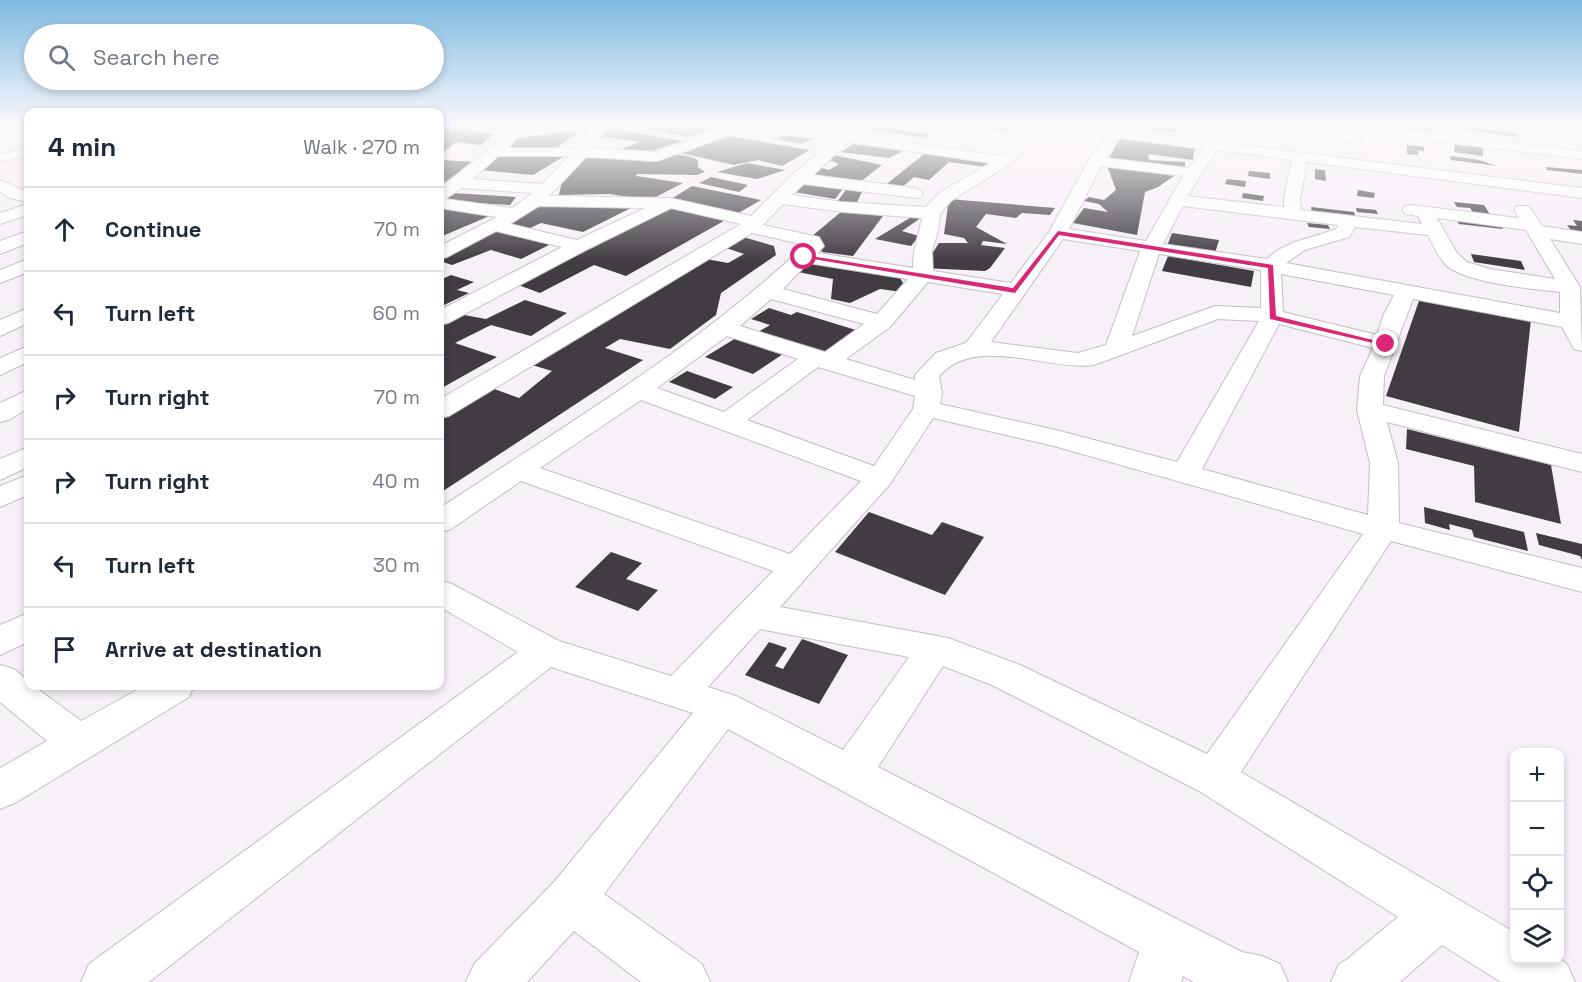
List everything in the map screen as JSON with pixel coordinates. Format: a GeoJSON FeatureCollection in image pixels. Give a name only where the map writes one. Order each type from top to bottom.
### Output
{"type":"FeatureCollection","features":[{"type":"Feature","properties":{"kind":"street"},"geometry":{"type":"LineString","coordinates":[[444,192],[473,171]]}},
{"type":"Feature","properties":{"kind":"street"},"geometry":{"type":"LineString","coordinates":[[444,251],[535,201],[565,171]]}},
{"type":"Feature","properties":{"kind":"street"},"geometry":{"type":"LineString","coordinates":[[444,408],[752,224],[806,171]]}},
{"type":"Feature","properties":{"kind":"street"},"geometry":{"type":"LineString","coordinates":[[726,423],[882,322],[923,275],[922,251],[929,231],[931,213],[945,197],[989,171]]}},
{"type":"Feature","properties":{"kind":"street"},"geometry":{"type":"LineString","coordinates":[[975,348],[1058,233],[1091,171]]}},
{"type":"Feature","properties":{"kind":"street"},"geometry":{"type":"LineString","coordinates":[[1116,350],[1151,248],[1193,173],[1175,171]]}},
{"type":"Feature","properties":{"kind":"street"},"geometry":{"type":"LineString","coordinates":[[1293,206],[1298,171]]}},
{"type":"Feature","properties":{"kind":"street"},"geometry":{"type":"LineString","coordinates":[[1402,171],[1453,261],[1461,266],[1509,278],[1570,287]]}},
{"type":"Feature","properties":{"kind":"street"},"geometry":{"type":"LineString","coordinates":[[1465,171],[1507,184],[1582,193]]}},
{"type":"Feature","properties":{"kind":"street"},"geometry":{"type":"LineString","coordinates":[[1539,173],[1551,191]]}},
{"type":"Feature","properties":{"kind":"street"},"geometry":{"type":"LineString","coordinates":[[7,190],[19,175]]}},
{"type":"Feature","properties":{"kind":"street"},"geometry":{"type":"LineString","coordinates":[[879,189],[894,177]]}},
{"type":"Feature","properties":{"kind":"street"},"geometry":{"type":"LineString","coordinates":[[798,178],[945,197]]}},
{"type":"Feature","properties":{"kind":"street"},"geometry":{"type":"LineString","coordinates":[[459,183],[548,189]]}},
{"type":"Feature","properties":{"kind":"street"},"geometry":{"type":"LineString","coordinates":[[1507,184],[1570,287],[1571,322],[1582,344]]}},
{"type":"Feature","properties":{"kind":"street"},"geometry":{"type":"LineString","coordinates":[[780,199],[842,207],[931,213]]}},
{"type":"Feature","properties":{"kind":"street"},"geometry":{"type":"LineString","coordinates":[[1178,200],[1254,209],[1293,206],[1385,208],[1535,228],[1582,238]]}},
{"type":"Feature","properties":{"kind":"street"},"geometry":{"type":"LineString","coordinates":[[535,201],[670,203],[752,224],[811,235],[923,275],[1015,291]]}},
{"type":"Feature","properties":{"kind":"street"},"geometry":{"type":"LineString","coordinates":[[444,316],[579,246],[670,203]]}},
{"type":"Feature","properties":{"kind":"street"},"geometry":{"type":"LineString","coordinates":[[444,205],[515,214]]}},
{"type":"Feature","properties":{"kind":"street"},"geometry":{"type":"LineString","coordinates":[[1293,206],[1349,221],[1437,231]]}},
{"type":"Feature","properties":{"kind":"street"},"geometry":{"type":"LineString","coordinates":[[444,519],[516,469],[638,390],[723,328],[767,291],[811,235],[842,207]]}},
{"type":"Feature","properties":{"kind":"street"},"geometry":{"type":"LineString","coordinates":[[1253,228],[1254,209]]}},
{"type":"Feature","properties":{"kind":"street"},"geometry":{"type":"LineString","coordinates":[[0,248],[24,214]]}},
{"type":"Feature","properties":{"kind":"street"},"geometry":{"type":"LineString","coordinates":[[1168,218],[1190,220]]}},
{"type":"Feature","properties":{"kind":"street"},"geometry":{"type":"LineString","coordinates":[[1185,474],[1272,317],[1271,266],[1285,251],[1295,246],[1332,238],[1343,233],[1349,221]]}},
{"type":"Feature","properties":{"kind":"street"},"geometry":{"type":"LineString","coordinates":[[494,225],[579,246]]}},
{"type":"Feature","properties":{"kind":"street"},"geometry":{"type":"LineString","coordinates":[[1287,232],[1332,238]]}},
{"type":"Feature","properties":{"kind":"street"},"geometry":{"type":"LineString","coordinates":[[1058,233],[1271,266],[1571,322]]}},
{"type":"Feature","properties":{"kind":"street"},"geometry":{"type":"LineString","coordinates":[[0,262],[24,252]]}},
{"type":"Feature","properties":{"kind":"street"},"geometry":{"type":"LineString","coordinates":[[0,277],[24,267]]}},
{"type":"Feature","properties":{"kind":"street"},"geometry":{"type":"LineString","coordinates":[[1214,778],[1383,529],[1384,464],[1370,410],[1372,376],[1386,344],[1394,316],[1407,290]]}},
{"type":"Feature","properties":{"kind":"street"},"geometry":{"type":"LineString","coordinates":[[767,291],[882,322]]}},
{"type":"Feature","properties":{"kind":"street"},"geometry":{"type":"LineString","coordinates":[[679,693],[880,478],[927,401],[927,375],[937,363],[953,354],[975,348],[1078,360],[1094,358],[1215,314],[1234,311],[1272,317],[1386,344]]}},
{"type":"Feature","properties":{"kind":"street"},"geometry":{"type":"LineString","coordinates":[[0,347],[17,324]]}},
{"type":"Feature","properties":{"kind":"street"},"geometry":{"type":"LineString","coordinates":[[723,328],[820,360],[927,401],[1383,529],[1582,580]]}},
{"type":"Feature","properties":{"kind":"street"},"geometry":{"type":"LineString","coordinates":[[0,368],[24,355]]}},
{"type":"Feature","properties":{"kind":"street"},"geometry":{"type":"LineString","coordinates":[[0,391],[24,378]]}},
{"type":"Feature","properties":{"kind":"street"},"geometry":{"type":"LineString","coordinates":[[638,390],[880,478]]}},
{"type":"Feature","properties":{"kind":"street"},"geometry":{"type":"LineString","coordinates":[[0,414],[24,400]]}},
{"type":"Feature","properties":{"kind":"street"},"geometry":{"type":"LineString","coordinates":[[1370,410],[1580,465]]}},
{"type":"Feature","properties":{"kind":"street"},"geometry":{"type":"LineString","coordinates":[[0,414],[24,418]]}},
{"type":"Feature","properties":{"kind":"street"},"geometry":{"type":"LineString","coordinates":[[0,471],[24,458]]}},
{"type":"Feature","properties":{"kind":"street"},"geometry":{"type":"LineString","coordinates":[[516,469],[797,568]]}},
{"type":"Feature","properties":{"kind":"street"},"geometry":{"type":"LineString","coordinates":[[0,498],[24,486]]}},
{"type":"Feature","properties":{"kind":"street"},"geometry":{"type":"LineString","coordinates":[[444,594],[546,651],[722,707],[850,774],[1161,961],[1262,982]]}},
{"type":"Feature","properties":{"kind":"street"},"geometry":{"type":"LineString","coordinates":[[752,615],[935,648],[1006,675],[1214,778],[1549,982]]}},
{"type":"Feature","properties":{"kind":"street"},"geometry":{"type":"LineString","coordinates":[[0,641],[24,628]]}},
{"type":"Feature","properties":{"kind":"street"},"geometry":{"type":"LineString","coordinates":[[850,774],[935,648]]}},
{"type":"Feature","properties":{"kind":"street"},"geometry":{"type":"LineString","coordinates":[[127,976],[546,651]]}},
{"type":"Feature","properties":{"kind":"street"},"geometry":{"type":"LineString","coordinates":[[0,680],[79,743]]}},
{"type":"Feature","properties":{"kind":"street"},"geometry":{"type":"LineString","coordinates":[[0,790],[168,690]]}},
{"type":"Feature","properties":{"kind":"street"},"geometry":{"type":"LineString","coordinates":[[492,982],[571,899],[722,707]]}},
{"type":"Feature","properties":{"kind":"street"},"geometry":{"type":"LineString","coordinates":[[571,899],[684,982]]}},
{"type":"Feature","properties":{"kind":"street"},"geometry":{"type":"LineString","coordinates":[[1357,982],[1362,981],[1439,915]]}},
{"type":"Feature","properties":{"kind":"building"},"geometry":{"type":"Polygon","coordinates":[[[444,171],[462,171],[444,182],[444,171]]]}},
{"type":"Feature","properties":{"kind":"building"},"geometry":{"type":"Polygon","coordinates":[[[489,171],[540,171],[533,175],[489,171]]]}},
{"type":"Feature","properties":{"kind":"building"},"geometry":{"type":"Polygon","coordinates":[[[572,171],[705,172],[697,175],[637,174],[636,176],[683,183],[650,200],[609,194],[559,195],[562,181],[572,171]]]}},
{"type":"Feature","properties":{"kind":"building"},"geometry":{"type":"Polygon","coordinates":[[[721,171],[782,171],[757,179],[717,172],[721,171]]]}},
{"type":"Feature","properties":{"kind":"building"},"geometry":{"type":"Polygon","coordinates":[[[818,171],[874,171],[860,182],[812,175],[818,171]]]}},
{"type":"Feature","properties":{"kind":"building"},"geometry":{"type":"Polygon","coordinates":[[[903,171],[939,171],[929,180],[914,177],[900,189],[884,186],[903,171]]]}},
{"type":"Feature","properties":{"kind":"building"},"geometry":{"type":"Polygon","coordinates":[[[1109,171],[1147,171],[1174,176],[1158,187],[1145,192],[1137,235],[1073,223],[1084,208],[1108,212],[1099,204],[1084,201],[1089,197],[1104,200],[1116,190],[1109,171]]]}},
{"type":"Feature","properties":{"kind":"building"},"geometry":{"type":"Polygon","coordinates":[[[1249,171],[1270,173],[1270,179],[1248,176],[1249,171]]]}},
{"type":"Feature","properties":{"kind":"building"},"geometry":{"type":"Polygon","coordinates":[[[1315,171],[1325,171],[1326,181],[1315,179],[1315,171]]]}},
{"type":"Feature","properties":{"kind":"building"},"geometry":{"type":"Polygon","coordinates":[[[1554,171],[1582,171],[1582,174],[1554,171]]]}},
{"type":"Feature","properties":{"kind":"building"},"geometry":{"type":"Polygon","coordinates":[[[711,177],[748,185],[739,192],[699,183],[711,177]]]}},
{"type":"Feature","properties":{"kind":"building"},"geometry":{"type":"Polygon","coordinates":[[[1227,179],[1246,181],[1245,187],[1225,184],[1227,179]]]}},
{"type":"Feature","properties":{"kind":"building"},"geometry":{"type":"Polygon","coordinates":[[[803,181],[845,186],[835,199],[788,191],[803,181]]]}},
{"type":"Feature","properties":{"kind":"building"},"geometry":{"type":"Polygon","coordinates":[[[692,186],[761,200],[735,215],[671,199],[692,186]]]}},
{"type":"Feature","properties":{"kind":"building"},"geometry":{"type":"Polygon","coordinates":[[[848,187],[864,188],[855,206],[836,203],[848,187]]]}},
{"type":"Feature","properties":{"kind":"building"},"geometry":{"type":"Polygon","coordinates":[[[1358,190],[1375,193],[1374,198],[1357,196],[1358,190]]]}},
{"type":"Feature","properties":{"kind":"building"},"geometry":{"type":"Polygon","coordinates":[[[453,193],[516,197],[510,205],[444,201],[444,199],[453,193]]]}},
{"type":"Feature","properties":{"kind":"building"},"geometry":{"type":"Polygon","coordinates":[[[1243,193],[1264,196],[1263,201],[1242,198],[1243,193]]]}},
{"type":"Feature","properties":{"kind":"building"},"geometry":{"type":"Polygon","coordinates":[[[949,199],[1055,208],[1050,215],[1022,213],[1016,218],[986,214],[976,227],[1007,244],[983,241],[981,245],[1005,248],[990,268],[985,271],[923,268],[939,243],[968,243],[964,238],[944,234],[949,199]]]}},
{"type":"Feature","properties":{"kind":"building"},"geometry":{"type":"Polygon","coordinates":[[[546,201],[635,206],[583,232],[541,223],[528,229],[507,223],[546,201]]]}},
{"type":"Feature","properties":{"kind":"building"},"geometry":{"type":"Polygon","coordinates":[[[1454,202],[1484,205],[1489,213],[1497,217],[1475,215],[1470,208],[1457,207],[1454,202]]]}},
{"type":"Feature","properties":{"kind":"building"},"geometry":{"type":"Polygon","coordinates":[[[676,204],[729,218],[626,276],[594,265],[540,293],[510,282],[676,204]]]}},
{"type":"Feature","properties":{"kind":"building"},"geometry":{"type":"Polygon","coordinates":[[[444,206],[499,212],[444,235],[444,206]]]}},
{"type":"Feature","properties":{"kind":"building"},"geometry":{"type":"Polygon","coordinates":[[[1311,207],[1354,212],[1356,218],[1312,213],[1311,207]]]}},
{"type":"Feature","properties":{"kind":"building"},"geometry":{"type":"Polygon","coordinates":[[[1356,208],[1376,210],[1378,214],[1357,212],[1356,208]]]}},
{"type":"Feature","properties":{"kind":"building"},"geometry":{"type":"Polygon","coordinates":[[[842,211],[883,216],[853,256],[822,252],[811,237],[842,211]]]}},
{"type":"Feature","properties":{"kind":"building"},"geometry":{"type":"Polygon","coordinates":[[[913,216],[922,217],[902,231],[919,236],[911,246],[875,239],[913,216]]]}},
{"type":"Feature","properties":{"kind":"building"},"geometry":{"type":"Polygon","coordinates":[[[1456,218],[1499,223],[1503,229],[1459,224],[1456,218]]]}},
{"type":"Feature","properties":{"kind":"building"},"geometry":{"type":"Polygon","coordinates":[[[1573,220],[1582,221],[1582,234],[1573,233],[1567,225],[1577,226],[1573,220]]]}},
{"type":"Feature","properties":{"kind":"building"},"geometry":{"type":"Polygon","coordinates":[[[1307,223],[1328,225],[1330,229],[1309,227],[1307,223]]]}},
{"type":"Feature","properties":{"kind":"building"},"geometry":{"type":"Polygon","coordinates":[[[495,228],[551,244],[521,259],[491,250],[452,265],[444,262],[444,257],[451,249],[495,228]]]}},
{"type":"Feature","properties":{"kind":"building"},"geometry":{"type":"Polygon","coordinates":[[[1172,233],[1219,240],[1215,253],[1167,246],[1172,233]]]}},
{"type":"Feature","properties":{"kind":"building"},"geometry":{"type":"Polygon","coordinates":[[[743,237],[774,246],[776,255],[721,293],[716,315],[670,349],[620,339],[605,348],[643,360],[444,490],[444,412],[489,387],[519,398],[552,371],[532,365],[706,259],[728,263],[744,254],[723,247],[743,237]]]}},
{"type":"Feature","properties":{"kind":"building"},"geometry":{"type":"Polygon","coordinates":[[[1471,254],[1521,261],[1525,270],[1474,262],[1471,254]]]}},
{"type":"Feature","properties":{"kind":"building"},"geometry":{"type":"Polygon","coordinates":[[[1168,256],[1254,271],[1251,287],[1162,271],[1168,256]]]}},
{"type":"Feature","properties":{"kind":"building"},"geometry":{"type":"Polygon","coordinates":[[[814,261],[900,278],[909,293],[880,289],[850,303],[831,299],[833,279],[798,272],[814,261]]]}},
{"type":"Feature","properties":{"kind":"building"},"geometry":{"type":"Polygon","coordinates":[[[451,275],[474,282],[457,290],[469,293],[444,305],[444,278],[451,275]]]}},
{"type":"Feature","properties":{"kind":"building"},"geometry":{"type":"Polygon","coordinates":[[[1421,295],[1531,319],[1519,432],[1386,396],[1421,295]]]}},
{"type":"Feature","properties":{"kind":"building"},"geometry":{"type":"Polygon","coordinates":[[[525,300],[567,313],[531,336],[491,325],[455,343],[497,357],[444,387],[444,323],[459,314],[486,319],[525,300]]]}},
{"type":"Feature","properties":{"kind":"building"},"geometry":{"type":"Polygon","coordinates":[[[769,308],[791,315],[797,312],[859,331],[826,355],[758,332],[770,325],[751,319],[769,308]]]}},
{"type":"Feature","properties":{"kind":"building"},"geometry":{"type":"Polygon","coordinates":[[[736,338],[783,354],[753,374],[705,357],[736,338]]]}},
{"type":"Feature","properties":{"kind":"building"},"geometry":{"type":"Polygon","coordinates":[[[687,371],[733,387],[715,399],[669,382],[687,371]]]}},
{"type":"Feature","properties":{"kind":"building"},"geometry":{"type":"Polygon","coordinates":[[[1407,429],[1551,465],[1561,524],[1475,502],[1474,466],[1406,449],[1407,429]]]}},
{"type":"Feature","properties":{"kind":"building"},"geometry":{"type":"Polygon","coordinates":[[[1424,507],[1524,532],[1528,551],[1474,537],[1472,530],[1449,524],[1450,530],[1425,523],[1424,507]]]}},
{"type":"Feature","properties":{"kind":"building"},"geometry":{"type":"Polygon","coordinates":[[[869,512],[932,535],[942,522],[984,537],[945,595],[835,552],[869,512]]]}},
{"type":"Feature","properties":{"kind":"building"},"geometry":{"type":"Polygon","coordinates":[[[1536,533],[1582,544],[1582,560],[1580,556],[1539,545],[1536,533]]]}},
{"type":"Feature","properties":{"kind":"building"},"geometry":{"type":"Polygon","coordinates":[[[611,552],[642,563],[626,579],[658,590],[638,611],[575,587],[611,552]]]}},
{"type":"Feature","properties":{"kind":"building"},"geometry":{"type":"Polygon","coordinates":[[[802,639],[848,655],[819,704],[745,675],[769,642],[787,648],[775,666],[783,669],[802,639]]]}},
{"type":"Feature","properties":{"kind":"route"},"geometry":{"type":"LineString","coordinates":[[804,257],[1015,291],[1058,233],[1271,266],[1272,317],[1386,344]]}}]}
